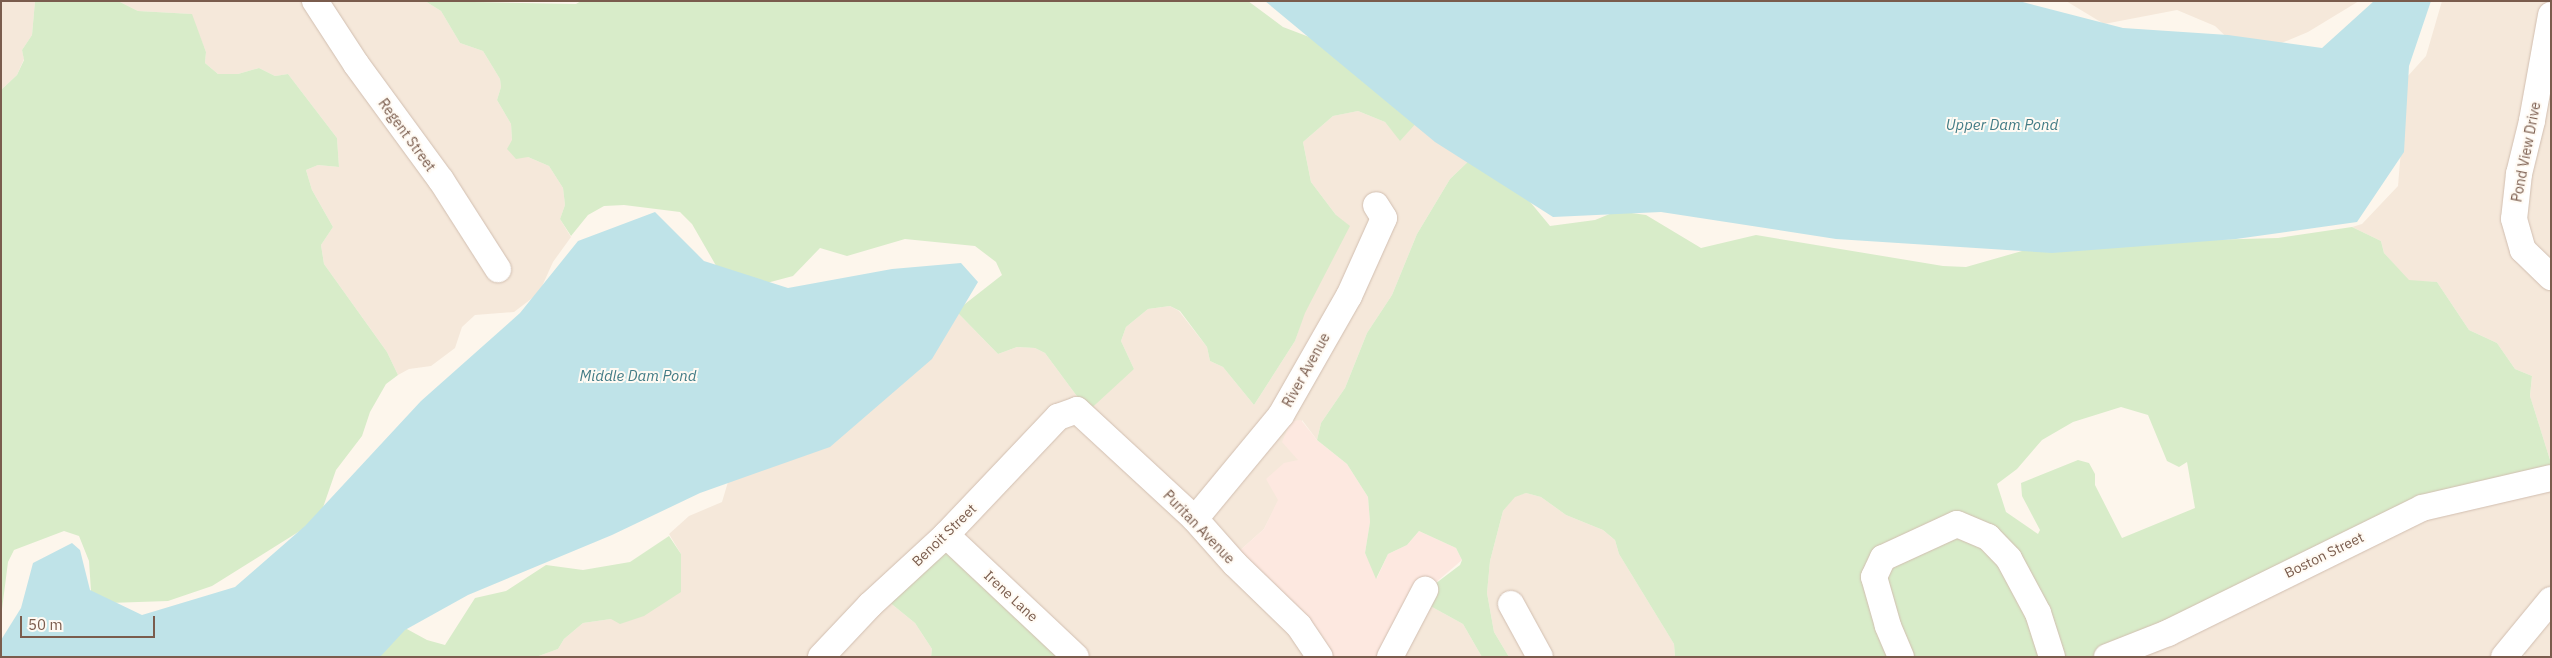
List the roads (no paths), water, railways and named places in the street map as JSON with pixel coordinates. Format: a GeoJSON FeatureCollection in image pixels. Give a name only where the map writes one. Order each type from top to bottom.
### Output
{"type":"FeatureCollection","features":[{"type":"Feature","properties":{"kind":"street","name":"Regent Street"},"geometry":{"type":"LineString","coordinates":[[315,1],[356,64],[441,180],[498,269]]}},
{"type":"Feature","properties":{"kind":"street","name":"Pond View Drive"},"geometry":{"type":"LineString","coordinates":[[2551,15],[2532,121],[2519,174],[2514,219],[2523,250],[2551,277]]}},
{"type":"Feature","properties":{"kind":"street","name":"River Avenue"},"geometry":{"type":"LineString","coordinates":[[1195,520],[1281,415],[1361,270],[1384,218],[1376,205]]}},
{"type":"Feature","properties":{"kind":"street","name":"Puritan Avenue"},"geometry":{"type":"LineString","coordinates":[[1067,413],[1077,410],[1195,520],[1235,564],[1299,626],[1320,657]]}},
{"type":"Feature","properties":{"kind":"street","name":"Benoit Street"},"geometry":{"type":"LineString","coordinates":[[822,657],[870,605],[946,535],[1058,417],[1067,413]]}},
{"type":"Feature","properties":{"kind":"street","name":"Boston Street"},"geometry":{"type":"LineString","coordinates":[[2107,657],[2168,633],[2422,508],[2551,478]]}},
{"type":"Feature","properties":{"kind":"street"},"geometry":{"type":"LineString","coordinates":[[1901,657],[1888,626],[1874,576],[1883,558],[1957,524],[1988,537],[2009,559],[2038,613],[2052,657]]}},
{"type":"Feature","properties":{"kind":"street","name":"Irene Lane"},"geometry":{"type":"LineString","coordinates":[[946,535],[1076,657]]}},
{"type":"Feature","properties":{"kind":"street"},"geometry":{"type":"LineString","coordinates":[[1390,657],[1425,590]]}},
{"type":"Feature","properties":{"kind":"street"},"geometry":{"type":"LineString","coordinates":[[2504,657],[2551,600]]}},
{"type":"Feature","properties":{"kind":"street"},"geometry":{"type":"LineString","coordinates":[[1511,604],[1540,657]]}},
{"type":"Feature","properties":{"kind":"water","name":"Upper Dam Pond"},"geometry":{"type":"Polygon","coordinates":[[[1265,1],[2019,1],[2123,28],[2228,35],[2322,48],[2374,1],[2431,1],[2409,66],[2404,152],[2357,222],[2236,239],[2052,253],[1836,239],[1661,212],[1553,217],[1435,142],[1265,1]]]}},
{"type":"Feature","properties":{"kind":"water","name":"Middle Dam Pond"},"geometry":{"type":"Polygon","coordinates":[[[655,212],[704,261],[788,288],[892,269],[961,263],[978,282],[932,359],[830,447],[700,493],[612,535],[468,595],[405,630],[380,657],[1,657],[1,640],[21,608],[33,563],[72,543],[80,550],[90,590],[142,615],[235,587],[305,526],[421,401],[520,313],[578,241],[655,212]]]}}]}
